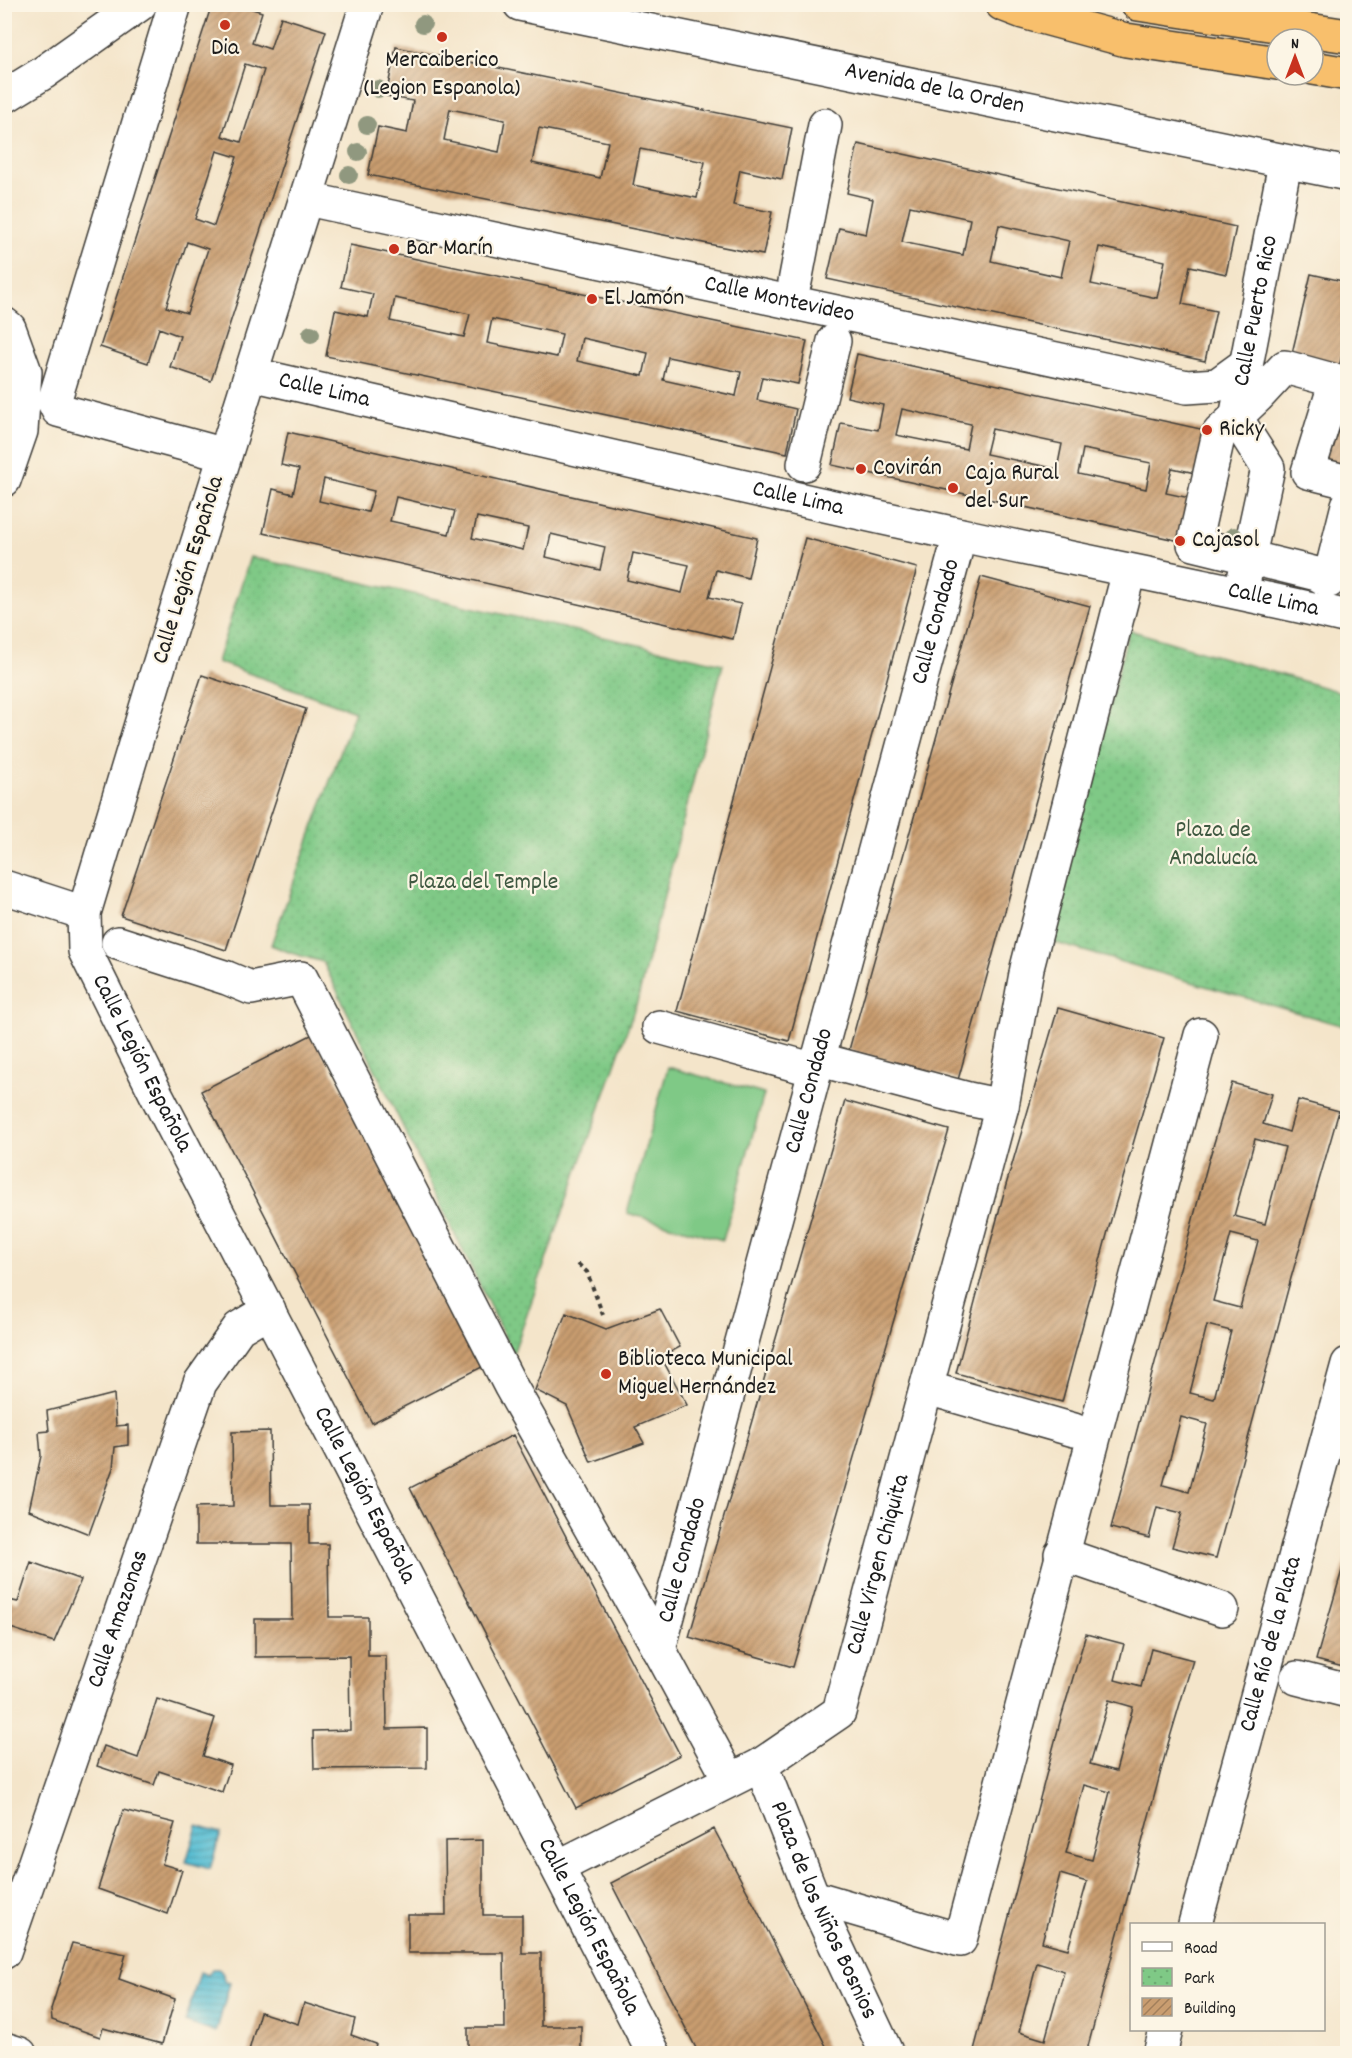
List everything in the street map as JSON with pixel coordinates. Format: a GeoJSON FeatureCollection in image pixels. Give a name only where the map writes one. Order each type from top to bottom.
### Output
{"type":"FeatureCollection","features":[{"type":"Feature","properties":{"kind":"highway"},"geometry":{"type":"LineString","coordinates":[[1002,4],[1023,12],[1126,40],[1265,61]]}},
{"type":"Feature","properties":{"kind":"highway"},"geometry":{"type":"LineString","coordinates":[[1138,4],[1347,36]]}},
{"type":"Feature","properties":{"kind":"highway"},"geometry":{"type":"LineString","coordinates":[[1325,70],[1347,74]]}},
{"type":"Feature","properties":{"kind":"street"},"geometry":{"type":"LineString","coordinates":[[4,97],[43,73],[140,4]]}},
{"type":"Feature","properties":{"kind":"street"},"geometry":{"type":"LineString","coordinates":[[175,4],[54,402],[58,410],[225,455]]}},
{"type":"Feature","properties":{"kind":"street","name":"Calle Legión Española"},"geometry":{"type":"LineString","coordinates":[[367,4],[84,913],[85,951],[156,1094],[654,2054]]}},
{"type":"Feature","properties":{"kind":"street","name":"Avenida de la Orden"},"geometry":{"type":"LineString","coordinates":[[520,4],[1347,174]]}},
{"type":"Feature","properties":{"kind":"street"},"geometry":{"type":"LineString","coordinates":[[795,282],[825,125]]}},
{"type":"Feature","properties":{"kind":"street","name":"Calle Puerto Rico"},"geometry":{"type":"LineString","coordinates":[[1241,592],[1268,468],[1236,417],[1285,163]]}},
{"type":"Feature","properties":{"kind":"street","name":"Calle Montevideo"},"geometry":{"type":"LineString","coordinates":[[307,199],[1187,387],[1217,385],[1246,364]]}},
{"type":"Feature","properties":{"kind":"street"},"geometry":{"type":"LineString","coordinates":[[4,324],[9,328],[25,372],[21,431],[4,480]]}},
{"type":"Feature","properties":{"kind":"street"},"geometry":{"type":"LineString","coordinates":[[804,464],[834,341]]}},
{"type":"Feature","properties":{"kind":"street"},"geometry":{"type":"LineString","coordinates":[[1347,482],[1308,472],[1336,381],[1285,367],[1219,433],[1194,544],[1317,574],[1329,581],[1347,505]]}},
{"type":"Feature","properties":{"kind":"street","name":"Calle Lima"},"geometry":{"type":"LineString","coordinates":[[251,374],[960,535],[1241,592],[1347,617]]}},
{"type":"Feature","properties":{"kind":"street","name":"Calle Condado"},"geometry":{"type":"LineString","coordinates":[[658,1649],[960,535]]}},
{"type":"Feature","properties":{"kind":"street"},"geometry":{"type":"LineString","coordinates":[[659,1027],[1002,1106],[1027,968],[1129,571]]}},
{"type":"Feature","properties":{"kind":"street"},"geometry":{"type":"LineString","coordinates":[[4,887],[84,913]]}},
{"type":"Feature","properties":{"kind":"street"},"geometry":{"type":"LineString","coordinates":[[118,943],[228,978],[250,988],[302,978],[511,1387],[730,1780]]}},
{"type":"Feature","properties":{"kind":"street"},"geometry":{"type":"LineString","coordinates":[[813,1898],[960,1940],[1201,1035]]}},
{"type":"Feature","properties":{"kind":"street","name":"Calle Virgen Chiquita"},"geometry":{"type":"LineString","coordinates":[[558,1867],[761,1765],[840,1712],[1002,1106]]}},
{"type":"Feature","properties":{"kind":"street","name":"Calle Amazonas"},"geometry":{"type":"LineString","coordinates":[[4,1952],[200,1383],[239,1328],[269,1310]]}},
{"type":"Feature","properties":{"kind":"street","name":"Calle Río de la Plata"},"geometry":{"type":"LineString","coordinates":[[1195,1923],[1347,1364]]}},
{"type":"Feature","properties":{"kind":"street"},"geometry":{"type":"LineString","coordinates":[[941,1392],[1074,1430]]}},
{"type":"Feature","properties":{"kind":"street"},"geometry":{"type":"LineString","coordinates":[[1065,1540],[1222,1609]]}},
{"type":"Feature","properties":{"kind":"street"},"geometry":{"type":"LineString","coordinates":[[1297,1677],[1347,1691]]}},
{"type":"Feature","properties":{"kind":"street","name":"Plaza de los Niños Bosnios"},"geometry":{"type":"LineString","coordinates":[[761,1765],[813,1898],[887,2054]]}},
{"type":"Feature","properties":{"kind":"street"},"geometry":{"type":"LineString","coordinates":[[1160,2054],[1166,2031]]}},
{"type":"Feature","properties":{"kind":"street"},"geometry":{"type":"LineString","coordinates":[[4,2049],[20,2054]]}},
{"type":"Feature","properties":{"kind":"path"},"geometry":{"type":"LineString","coordinates":[[578,1264],[587,1272],[603,1315]]}},
{"type":"Feature","properties":{"kind":"green space","name":"Plaza del Temple"},"geometry":{"type":"Polygon","coordinates":[[[250,557],[723,664],[637,1002],[513,1354],[323,962],[271,945],[355,711],[217,662],[250,557]]]}},
{"type":"Feature","properties":{"kind":"green space","name":"Plaza de Andalucía"},"geometry":{"type":"Polygon","coordinates":[[[1129,630],[1347,694],[1347,1027],[1049,941],[1129,630]]]}},
{"type":"Feature","properties":{"kind":"green space"},"geometry":{"type":"Polygon","coordinates":[[[668,1067],[764,1094],[723,1240],[627,1213],[668,1067]]]}},
{"type":"Feature","properties":{"kind":"water"},"geometry":{"type":"Polygon","coordinates":[[[197,1826],[221,1833],[210,1869],[186,1862],[197,1826]]]}},
{"type":"Feature","properties":{"kind":"water"},"geometry":{"type":"Polygon","coordinates":[[[212,1969],[219,1969],[224,1981],[230,1983],[216,2033],[185,2022],[200,1972],[208,1975],[212,1969]]]}},
{"type":"Feature","properties":{"kind":"building"},"geometry":{"type":"Polygon","coordinates":[[[212,4],[237,4],[262,12],[252,43],[270,49],[281,17],[326,31],[211,381],[170,367],[180,336],[159,328],[148,363],[100,347],[212,4]],[[245,64],[222,136],[241,142],[264,70],[245,64]],[[217,151],[195,219],[214,226],[237,157],[217,151]],[[187,242],[166,307],[187,313],[208,249],[187,242]]]}},
{"type":"Feature","properties":{"kind":"building"},"geometry":{"type":"Polygon","coordinates":[[[396,47],[792,128],[782,179],[740,170],[733,205],[772,212],[763,255],[368,175],[378,127],[407,133],[413,101],[386,96],[396,47]],[[450,109],[444,140],[499,152],[505,120],[450,109]],[[539,128],[532,163],[600,178],[608,142],[539,128]],[[640,149],[633,185],[697,198],[705,162],[640,149]]]}},
{"type":"Feature","properties":{"kind":"building"},"geometry":{"type":"Polygon","coordinates":[[[858,144],[1236,227],[1226,274],[1190,266],[1182,304],[1216,311],[1205,361],[827,279],[839,228],[866,234],[873,199],[847,193],[858,144]],[[910,206],[902,242],[963,255],[970,219],[910,206]],[[999,225],[991,261],[1061,277],[1069,241],[999,225]],[[1099,247],[1091,284],[1157,298],[1165,261],[1099,247]]]}},
{"type":"Feature","properties":{"kind":"building"},"geometry":{"type":"Polygon","coordinates":[[[350,245],[807,341],[798,384],[762,377],[757,400],[796,409],[787,453],[326,356],[335,310],[368,317],[373,294],[341,287],[350,245]],[[395,298],[390,321],[464,337],[470,314],[395,298]],[[492,319],[487,343],[557,357],[562,334],[492,319]],[[582,338],[577,361],[643,376],[648,353],[582,338]],[[668,357],[663,380],[736,396],[741,372],[668,357]]]}},
{"type":"Feature","properties":{"kind":"building"},"geometry":{"type":"Polygon","coordinates":[[[1311,274],[1347,282],[1347,352],[1343,350],[1336,381],[1288,370],[1311,274]]]}},
{"type":"Feature","properties":{"kind":"building"},"geometry":{"type":"Polygon","coordinates":[[[857,354],[1219,433],[1209,476],[1172,468],[1166,493],[1204,501],[1194,544],[832,465],[841,423],[878,430],[883,405],[847,397],[857,354]],[[902,409],[896,435],[966,449],[971,424],[902,409]],[[992,429],[986,454],[1057,469],[1062,444],[992,429]],[[1083,449],[1078,474],[1146,489],[1151,463],[1083,449]]]}},
{"type":"Feature","properties":{"kind":"building"},"geometry":{"type":"Polygon","coordinates":[[[1347,386],[1347,482],[1308,472],[1347,386]]]}},
{"type":"Feature","properties":{"kind":"building"},"geometry":{"type":"Polygon","coordinates":[[[288,432],[757,538],[748,578],[716,570],[709,597],[741,604],[733,639],[263,533],[273,489],[293,494],[299,469],[281,465],[288,432]],[[324,479],[319,501],[368,512],[374,491],[324,479]],[[396,497],[390,521],[449,534],[455,511],[396,497]],[[477,517],[472,538],[523,550],[528,528],[477,517]],[[551,534],[546,557],[600,570],[605,547],[551,534]],[[633,553],[627,580],[682,593],[689,565],[633,553]]]}},
{"type":"Feature","properties":{"kind":"building"},"geometry":{"type":"Polygon","coordinates":[[[805,538],[917,568],[789,1041],[677,1011],[805,538]]]}},
{"type":"Feature","properties":{"kind":"building"},"geometry":{"type":"Polygon","coordinates":[[[981,577],[1090,606],[958,1080],[849,1050],[981,577]]]}},
{"type":"Feature","properties":{"kind":"building"},"geometry":{"type":"Polygon","coordinates":[[[202,675],[306,709],[226,950],[121,916],[202,675]]]}},
{"type":"Feature","properties":{"kind":"building"},"geometry":{"type":"Polygon","coordinates":[[[1058,1008],[1164,1038],[1112,1216],[1062,1402],[956,1373],[1006,1185],[1058,1008]]]}},
{"type":"Feature","properties":{"kind":"building"},"geometry":{"type":"Polygon","coordinates":[[[313,1034],[484,1366],[372,1423],[201,1091],[313,1034]]]}},
{"type":"Feature","properties":{"kind":"building"},"geometry":{"type":"Polygon","coordinates":[[[1232,1083],[1272,1094],[1263,1124],[1289,1132],[1298,1100],[1339,1111],[1291,1278],[1216,1558],[1172,1547],[1182,1513],[1157,1507],[1149,1538],[1111,1528],[1208,1163],[1232,1083]],[[1255,1139],[1234,1216],[1265,1224],[1285,1147],[1255,1139]],[[1231,1234],[1213,1301],[1240,1308],[1258,1241],[1231,1234]],[[1207,1325],[1190,1393],[1214,1399],[1231,1331],[1207,1325]],[[1181,1417],[1163,1485],[1189,1492],[1207,1424],[1181,1417]]]}},
{"type":"Feature","properties":{"kind":"building"},"geometry":{"type":"Polygon","coordinates":[[[845,1101],[949,1130],[793,1667],[689,1637],[845,1101]]]}},
{"type":"Feature","properties":{"kind":"building","name":"Biblioteca Municipal Miguel Hernández"},"geometry":{"type":"Polygon","coordinates":[[[660,1309],[680,1347],[661,1357],[687,1405],[635,1427],[644,1443],[591,1462],[567,1406],[535,1390],[566,1313],[606,1329],[660,1309]]]}},
{"type":"Feature","properties":{"kind":"building"},"geometry":{"type":"Polygon","coordinates":[[[114,1394],[116,1426],[128,1425],[128,1445],[115,1447],[113,1468],[89,1534],[29,1510],[41,1456],[39,1432],[49,1431],[47,1411],[114,1394]]]}},
{"type":"Feature","properties":{"kind":"building"},"geometry":{"type":"Polygon","coordinates":[[[270,1431],[271,1505],[309,1505],[309,1544],[328,1544],[329,1617],[368,1617],[368,1656],[386,1656],[387,1729],[427,1728],[427,1768],[314,1769],[313,1731],[350,1730],[349,1656],[255,1657],[255,1619],[292,1619],[291,1544],[196,1544],[196,1507],[233,1506],[232,1432],[270,1431]]]}},
{"type":"Feature","properties":{"kind":"building"},"geometry":{"type":"Polygon","coordinates":[[[513,1435],[680,1755],[576,1808],[410,1488],[513,1435]]]}},
{"type":"Feature","properties":{"kind":"building"},"geometry":{"type":"Polygon","coordinates":[[[1347,1553],[1347,1668],[1316,1660],[1347,1553]]]}},
{"type":"Feature","properties":{"kind":"building"},"geometry":{"type":"Polygon","coordinates":[[[31,1562],[81,1580],[54,1642],[4,1626],[4,1599],[18,1602],[31,1562]]]}},
{"type":"Feature","properties":{"kind":"building"},"geometry":{"type":"Polygon","coordinates":[[[1086,1634],[1124,1644],[1115,1680],[1141,1687],[1151,1649],[1193,1660],[1168,1744],[1086,2054],[973,2054],[1061,1718],[1086,1634]],[[1109,1700],[1090,1764],[1116,1771],[1133,1707],[1109,1700]],[[1084,1785],[1066,1853],[1092,1860],[1110,1792],[1084,1785]],[[1060,1874],[1042,1942],[1068,1949],[1087,1882],[1060,1874]],[[1037,1963],[1019,2032],[1045,2040],[1064,1971],[1037,1963]]]}},
{"type":"Feature","properties":{"kind":"building"},"geometry":{"type":"Polygon","coordinates":[[[157,1699],[215,1718],[203,1756],[231,1765],[222,1792],[159,1771],[154,1785],[97,1766],[104,1746],[138,1758],[157,1699]]]}},
{"type":"Feature","properties":{"kind":"building"},"geometry":{"type":"Polygon","coordinates":[[[123,1810],[175,1823],[162,1864],[182,1870],[168,1914],[98,1889],[123,1810]]]}},
{"type":"Feature","properties":{"kind":"building"},"geometry":{"type":"Polygon","coordinates":[[[714,1829],[830,2054],[699,2054],[611,1883],[714,1829]]]}},
{"type":"Feature","properties":{"kind":"building"},"geometry":{"type":"Polygon","coordinates":[[[483,1840],[483,1915],[522,1915],[522,1953],[541,1953],[541,2026],[581,2026],[581,2054],[468,2054],[468,2028],[505,2028],[504,1953],[408,1953],[408,1915],[446,1915],[445,1841],[483,1840]]]}},
{"type":"Feature","properties":{"kind":"building"},"geometry":{"type":"Polygon","coordinates":[[[72,1943],[126,1954],[119,1979],[175,1999],[162,2044],[103,2028],[100,2037],[52,2020],[51,2009],[72,1943]]]}},
{"type":"Feature","properties":{"kind":"building"},"geometry":{"type":"Polygon","coordinates":[[[304,2003],[355,2019],[351,2035],[376,2044],[373,2054],[248,2054],[260,2012],[298,2024],[304,2003]]]}},
{"type":"Feature","properties":{"kind":"place","name":"Dia"},"geometry":{"type":"Point","coordinates":[225,25]}},
{"type":"Feature","properties":{"kind":"place","name":"Mercaiberico (Legion Espanola)"},"geometry":{"type":"Point","coordinates":[442,37]}},
{"type":"Feature","properties":{"kind":"place","name":"Bar Marín"},"geometry":{"type":"Point","coordinates":[394,249]}},
{"type":"Feature","properties":{"kind":"place","name":"El Jamón"},"geometry":{"type":"Point","coordinates":[592,299]}},
{"type":"Feature","properties":{"kind":"place","name":"Ricky"},"geometry":{"type":"Point","coordinates":[1207,430]}},
{"type":"Feature","properties":{"kind":"place","name":"Covirán"},"geometry":{"type":"Point","coordinates":[861,469]}},
{"type":"Feature","properties":{"kind":"place","name":"Caja Rural del Sur"},"geometry":{"type":"Point","coordinates":[953,488]}},
{"type":"Feature","properties":{"kind":"place","name":"Cajasol"},"geometry":{"type":"Point","coordinates":[1180,541]}},
{"type":"Feature","properties":{"kind":"place","name":"Biblioteca Municipal Miguel Hernández"},"geometry":{"type":"Point","coordinates":[606,1374]}}]}
